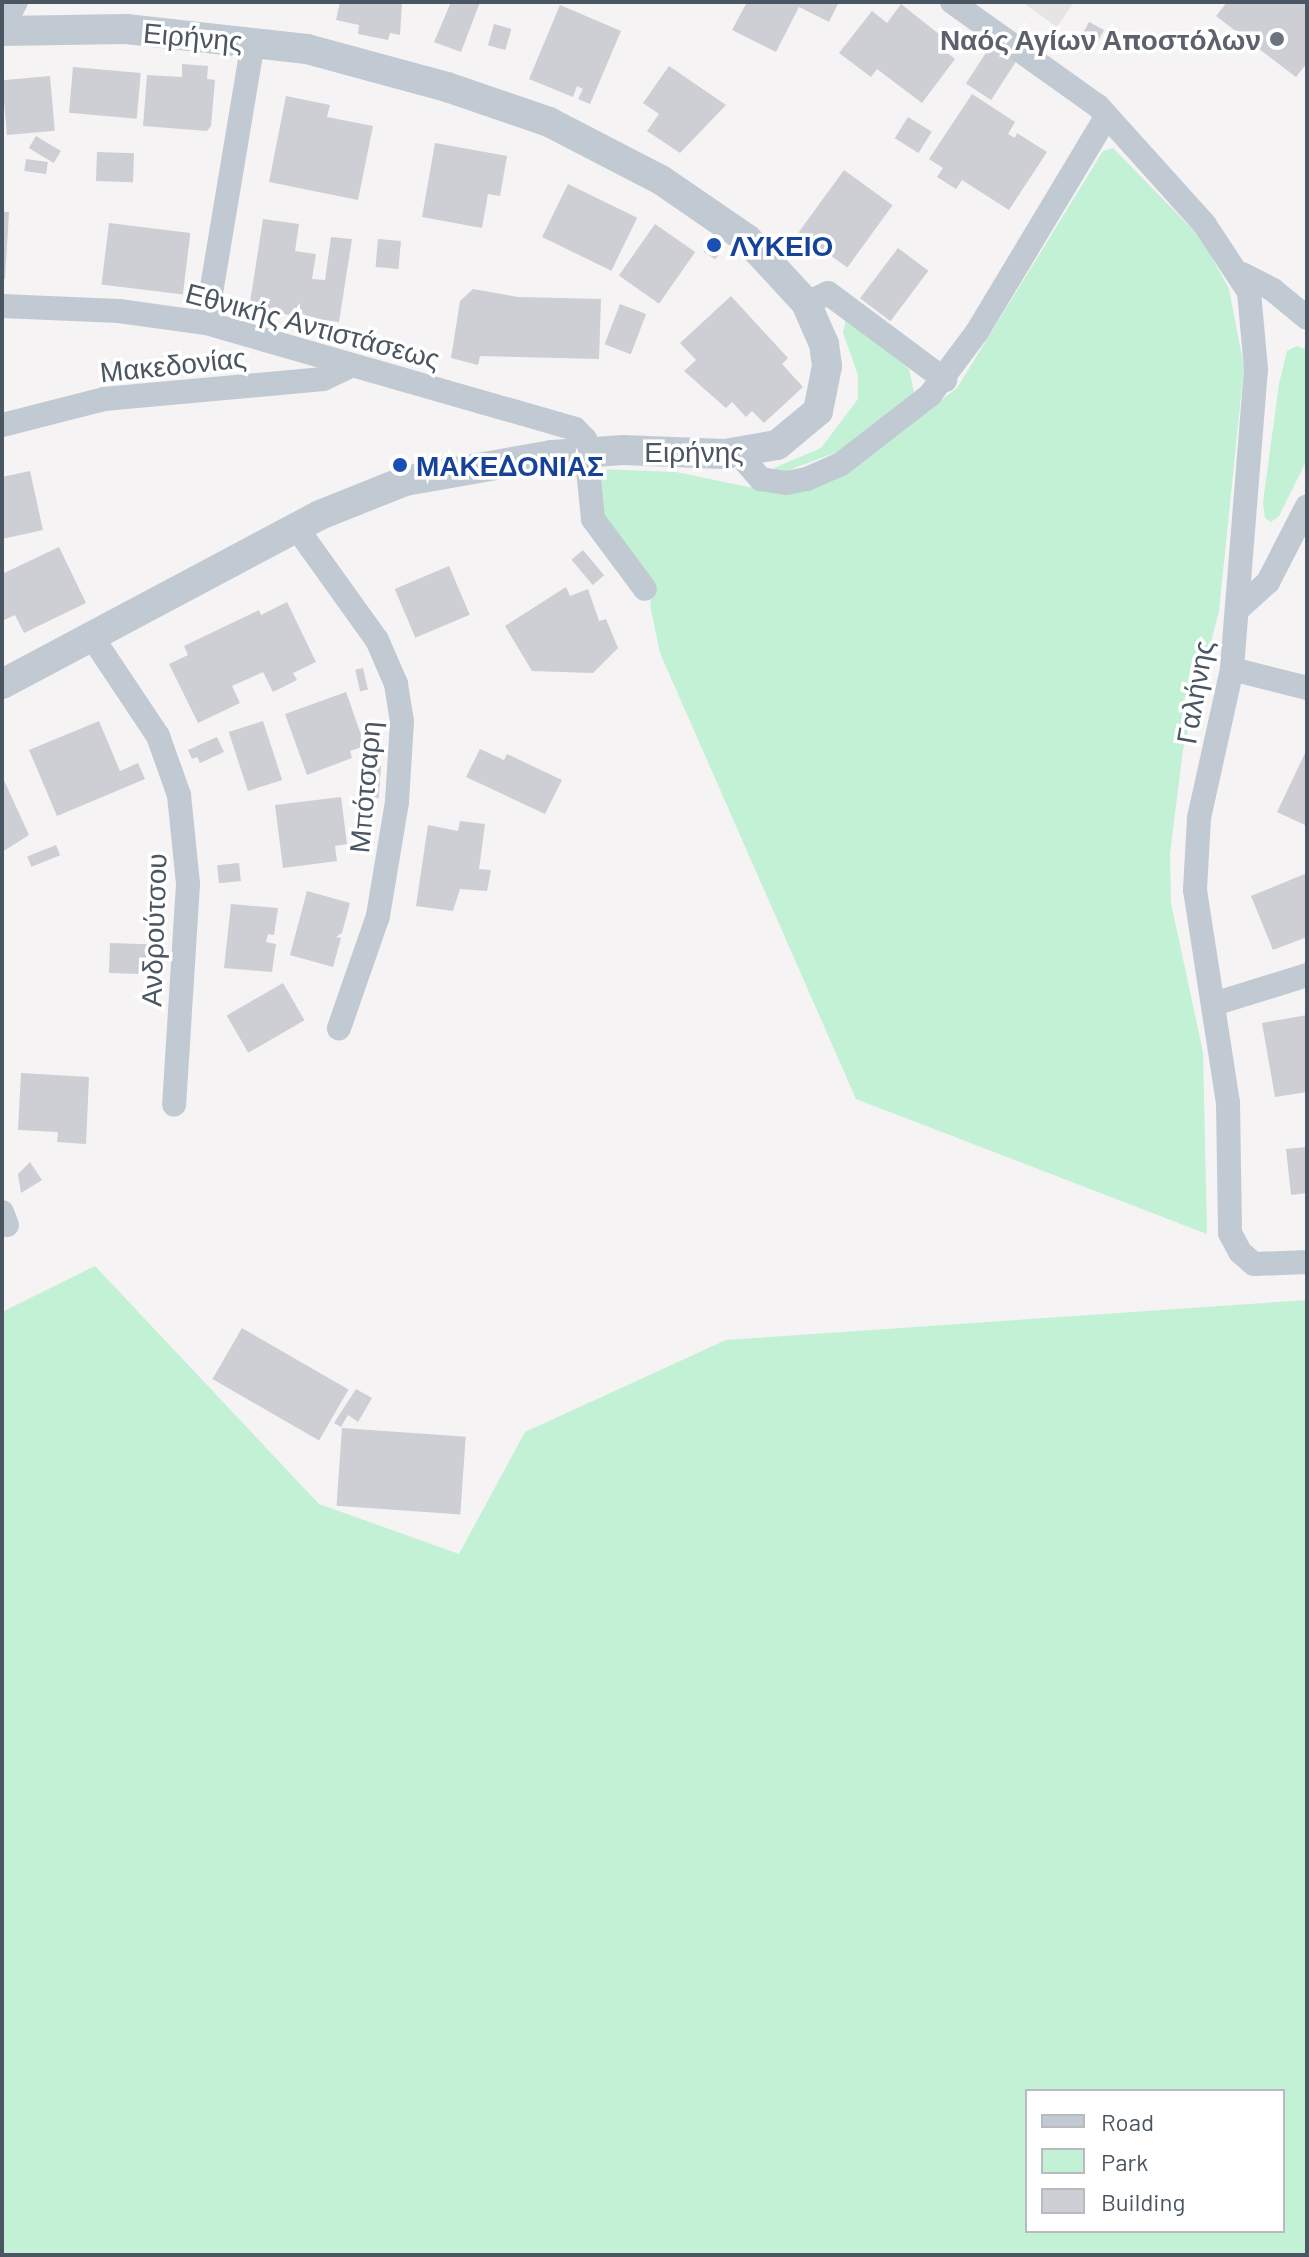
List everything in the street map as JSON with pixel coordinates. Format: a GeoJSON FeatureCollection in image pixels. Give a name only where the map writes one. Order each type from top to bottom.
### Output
{"type":"FeatureCollection","features":[{"type":"Feature","properties":{"kind":"street"},"geometry":{"type":"LineString","coordinates":[[2,30],[16,2]]}},
{"type":"Feature","properties":{"kind":"street","name":"Γαλήνης"},"geometry":{"type":"LineString","coordinates":[[952,2],[1065,78],[1107,116],[1242,274],[1255,315],[1256,369],[1232,669],[1195,846],[1195,890],[1228,1103],[1227,1209],[1232,1237],[1254,1264],[1307,1262]]}},
{"type":"Feature","properties":{"kind":"street","name":"Ειρήνης"},"geometry":{"type":"LineString","coordinates":[[2,30],[126,29],[253,41],[391,71],[563,128],[661,180],[730,225],[783,272],[806,303],[827,359],[818,411],[782,443],[738,453],[586,453],[480,465],[405,481],[296,527],[2,684]]}},
{"type":"Feature","properties":{"kind":"street"},"geometry":{"type":"LineString","coordinates":[[206,323],[253,41]]}},
{"type":"Feature","properties":{"kind":"street"},"geometry":{"type":"LineString","coordinates":[[738,453],[761,479],[786,483],[807,479],[866,447],[945,380],[1107,116]]}},
{"type":"Feature","properties":{"kind":"street"},"geometry":{"type":"LineString","coordinates":[[1242,274],[1307,318]]}},
{"type":"Feature","properties":{"kind":"street"},"geometry":{"type":"LineString","coordinates":[[806,303],[828,293],[945,380]]}},
{"type":"Feature","properties":{"kind":"street","name":"Εθνικής Αντιστάσεως"},"geometry":{"type":"LineString","coordinates":[[2,306],[119,311],[206,323],[349,367],[566,425],[584,436],[586,453]]}},
{"type":"Feature","properties":{"kind":"street","name":"Μακεδονίας"},"geometry":{"type":"LineString","coordinates":[[2,425],[104,399],[323,379],[349,367]]}},
{"type":"Feature","properties":{"kind":"street"},"geometry":{"type":"LineString","coordinates":[[586,453],[593,519],[645,589]]}},
{"type":"Feature","properties":{"kind":"street"},"geometry":{"type":"LineString","coordinates":[[1237,610],[1268,582],[1307,506]]}},
{"type":"Feature","properties":{"kind":"street","name":"Μπότσαρη"},"geometry":{"type":"LineString","coordinates":[[296,527],[377,640],[392,671],[402,722],[397,802],[378,916],[339,1028]]}},
{"type":"Feature","properties":{"kind":"street","name":"Ανδρούτσου"},"geometry":{"type":"LineString","coordinates":[[92,637],[158,736],[179,795],[188,884],[174,1105]]}},
{"type":"Feature","properties":{"kind":"street"},"geometry":{"type":"LineString","coordinates":[[1232,669],[1307,688]]}},
{"type":"Feature","properties":{"kind":"street"},"geometry":{"type":"LineString","coordinates":[[1214,1004],[1307,975]]}},
{"type":"Feature","properties":{"kind":"shaded area"},"geometry":{"type":"Polygon","coordinates":[[[1022,2],[1074,2],[1057,27],[1022,2]]]}},
{"type":"Feature","properties":{"kind":"green space"},"geometry":{"type":"Polygon","coordinates":[[[1113,148],[1202,239],[1229,289],[1244,367],[1219,611],[1183,750],[1170,854],[1171,903],[1203,1052],[1207,1234],[856,1099],[660,653],[650,605],[653,589],[609,531],[592,477],[598,469],[676,472],[777,493],[845,474],[957,388],[1103,151],[1113,148]]]}},
{"type":"Feature","properties":{"kind":"green space"},"geometry":{"type":"Polygon","coordinates":[[[846,317],[909,369],[914,392],[845,449],[781,473],[774,468],[821,448],[858,399],[858,375],[843,333],[846,317]]]}},
{"type":"Feature","properties":{"kind":"green space"},"geometry":{"type":"Polygon","coordinates":[[[1297,346],[1307,350],[1307,460],[1279,516],[1271,522],[1265,518],[1263,502],[1279,384],[1287,351],[1297,346]]]}},
{"type":"Feature","properties":{"kind":"green space"},"geometry":{"type":"Polygon","coordinates":[[[95,1266],[319,1504],[459,1554],[525,1432],[726,1340],[1307,1300],[1307,2255],[2,2255],[2,1312],[95,1266]]]}},
{"type":"Feature","properties":{"kind":"building"},"geometry":{"type":"Polygon","coordinates":[[[340,2],[402,2],[400,35],[390,33],[388,40],[358,34],[359,25],[336,20],[340,2]]]}},
{"type":"Feature","properties":{"kind":"building"},"geometry":{"type":"Polygon","coordinates":[[[451,2],[480,2],[461,52],[434,42],[451,2]]]}},
{"type":"Feature","properties":{"kind":"building"},"geometry":{"type":"Polygon","coordinates":[[[747,2],[839,2],[829,22],[799,7],[776,52],[732,30],[747,2]]]}},
{"type":"Feature","properties":{"kind":"building","name":"Ναός Αγίων Αποστόλων"},"geometry":{"type":"Polygon","coordinates":[[[1227,2],[1307,2],[1307,63],[1296,77],[1216,16],[1227,2]]]}},
{"type":"Feature","properties":{"kind":"building"},"geometry":{"type":"Polygon","coordinates":[[[901,4],[944,38],[938,46],[955,59],[922,103],[877,69],[871,77],[839,53],[872,11],[887,23],[901,4]]]}},
{"type":"Feature","properties":{"kind":"building"},"geometry":{"type":"Polygon","coordinates":[[[560,5],[621,31],[590,104],[578,99],[583,89],[577,86],[573,97],[529,79],[560,5]]]}},
{"type":"Feature","properties":{"kind":"building"},"geometry":{"type":"Polygon","coordinates":[[[1089,22],[1104,30],[1097,43],[1082,35],[1089,22]]]}},
{"type":"Feature","properties":{"kind":"building"},"geometry":{"type":"Polygon","coordinates":[[[494,24],[511,29],[505,50],[488,45],[494,24]]]}},
{"type":"Feature","properties":{"kind":"building"},"geometry":{"type":"Polygon","coordinates":[[[991,45],[1016,61],[991,100],[966,84],[991,45]]]}},
{"type":"Feature","properties":{"kind":"building"},"geometry":{"type":"Polygon","coordinates":[[[182,64],[208,66],[207,79],[215,80],[211,126],[207,131],[143,126],[147,75],[182,77],[182,64]]]}},
{"type":"Feature","properties":{"kind":"building"},"geometry":{"type":"Polygon","coordinates":[[[669,66],[726,105],[680,153],[647,131],[659,114],[643,103],[669,66]]]}},
{"type":"Feature","properties":{"kind":"building"},"geometry":{"type":"Polygon","coordinates":[[[73,67],[141,73],[137,119],[69,113],[73,67]]]}},
{"type":"Feature","properties":{"kind":"building"},"geometry":{"type":"Polygon","coordinates":[[[50,76],[55,131],[7,135],[2,80],[50,76]]]}},
{"type":"Feature","properties":{"kind":"building"},"geometry":{"type":"Polygon","coordinates":[[[972,94],[1015,122],[1008,134],[1015,138],[1017,133],[1047,152],[1009,210],[962,180],[956,189],[937,177],[943,168],[929,159],[972,94]]]}},
{"type":"Feature","properties":{"kind":"building"},"geometry":{"type":"Polygon","coordinates":[[[286,96],[330,105],[327,117],[373,126],[358,200],[269,182],[286,96]]]}},
{"type":"Feature","properties":{"kind":"building"},"geometry":{"type":"Polygon","coordinates":[[[908,117],[932,132],[918,153],[895,138],[908,117]]]}},
{"type":"Feature","properties":{"kind":"building"},"geometry":{"type":"Polygon","coordinates":[[[36,136],[61,151],[54,163],[29,148],[36,136]]]}},
{"type":"Feature","properties":{"kind":"building"},"geometry":{"type":"Polygon","coordinates":[[[435,143],[507,156],[500,196],[488,194],[482,228],[422,217],[435,143]]]}},
{"type":"Feature","properties":{"kind":"building"},"geometry":{"type":"Polygon","coordinates":[[[97,152],[134,153],[133,182],[96,181],[97,152]]]}},
{"type":"Feature","properties":{"kind":"building"},"geometry":{"type":"Polygon","coordinates":[[[26,159],[48,162],[46,174],[24,171],[26,159]]]}},
{"type":"Feature","properties":{"kind":"building"},"geometry":{"type":"Polygon","coordinates":[[[844,170],[893,205],[847,268],[799,232],[844,170]]]}},
{"type":"Feature","properties":{"kind":"building"},"geometry":{"type":"Polygon","coordinates":[[[568,184],[637,218],[611,271],[542,237],[568,184]]]}},
{"type":"Feature","properties":{"kind":"building"},"geometry":{"type":"Polygon","coordinates":[[[2,212],[9,212],[5,279],[2,279],[2,212]]]}},
{"type":"Feature","properties":{"kind":"building"},"geometry":{"type":"Polygon","coordinates":[[[263,219],[299,224],[295,251],[316,254],[312,279],[325,280],[331,237],[352,239],[339,322],[249,309],[263,219]]]}},
{"type":"Feature","properties":{"kind":"building"},"geometry":{"type":"Polygon","coordinates":[[[109,223],[190,233],[183,295],[101,285],[109,223]]]}},
{"type":"Feature","properties":{"kind":"building"},"geometry":{"type":"Polygon","coordinates":[[[655,224],[695,252],[659,304],[619,276],[655,224]]]}},
{"type":"Feature","properties":{"kind":"building"},"geometry":{"type":"Polygon","coordinates":[[[378,239],[401,241],[398,269],[376,267],[378,239]]]}},
{"type":"Feature","properties":{"kind":"building"},"geometry":{"type":"Polygon","coordinates":[[[711,241],[723,249],[715,260],[704,252],[711,241]]]}},
{"type":"Feature","properties":{"kind":"building"},"geometry":{"type":"Polygon","coordinates":[[[898,248],[928,271],[890,321],[860,298],[898,248]]]}},
{"type":"Feature","properties":{"kind":"building"},"geometry":{"type":"Polygon","coordinates":[[[473,289],[518,297],[601,299],[599,359],[480,356],[478,365],[451,358],[460,301],[473,289]]]}},
{"type":"Feature","properties":{"kind":"building"},"geometry":{"type":"Polygon","coordinates":[[[731,296],[788,358],[782,364],[803,387],[764,423],[752,411],[746,417],[732,402],[726,408],[684,371],[696,360],[680,343],[731,296]]]}},
{"type":"Feature","properties":{"kind":"building"},"geometry":{"type":"Polygon","coordinates":[[[620,304],[646,314],[631,354],[605,344],[620,304]]]}},
{"type":"Feature","properties":{"kind":"building"},"geometry":{"type":"Polygon","coordinates":[[[30,471],[43,530],[2,539],[2,477],[30,471]]]}},
{"type":"Feature","properties":{"kind":"building"},"geometry":{"type":"Polygon","coordinates":[[[59,547],[86,603],[24,633],[15,615],[4,620],[2,615],[2,574],[59,547]]]}},
{"type":"Feature","properties":{"kind":"building"},"geometry":{"type":"Polygon","coordinates":[[[583,550],[604,575],[593,585],[572,560],[583,550]]]}},
{"type":"Feature","properties":{"kind":"building"},"geometry":{"type":"Polygon","coordinates":[[[449,566],[470,615],[415,638],[395,589],[449,566]]]}},
{"type":"Feature","properties":{"kind":"building"},"geometry":{"type":"Polygon","coordinates":[[[566,587],[570,596],[588,589],[599,621],[606,619],[618,648],[593,673],[532,671],[505,626],[566,587]]]}},
{"type":"Feature","properties":{"kind":"building"},"geometry":{"type":"Polygon","coordinates":[[[287,602],[316,662],[293,673],[297,680],[273,692],[263,672],[232,686],[240,703],[198,723],[169,664],[188,655],[184,646],[259,610],[261,615],[287,602]]]}},
{"type":"Feature","properties":{"kind":"building"},"geometry":{"type":"Polygon","coordinates":[[[363,668],[368,689],[360,691],[355,670],[363,668]]]}},
{"type":"Feature","properties":{"kind":"building"},"geometry":{"type":"Polygon","coordinates":[[[346,692],[365,746],[350,751],[352,758],[307,775],[285,714],[346,692]]]}},
{"type":"Feature","properties":{"kind":"building"},"geometry":{"type":"Polygon","coordinates":[[[99,721],[120,771],[138,763],[145,779],[57,816],[29,750],[99,721]]]}},
{"type":"Feature","properties":{"kind":"building"},"geometry":{"type":"Polygon","coordinates":[[[263,721],[282,780],[248,791],[229,732],[263,721]]]}},
{"type":"Feature","properties":{"kind":"building"},"geometry":{"type":"Polygon","coordinates":[[[217,737],[224,752],[200,763],[197,757],[192,759],[188,750],[217,737]]]}},
{"type":"Feature","properties":{"kind":"building"},"geometry":{"type":"Polygon","coordinates":[[[480,749],[504,760],[507,754],[562,780],[545,814],[466,777],[480,749]]]}},
{"type":"Feature","properties":{"kind":"building"},"geometry":{"type":"Polygon","coordinates":[[[1307,749],[1307,826],[1277,812],[1307,749]]]}},
{"type":"Feature","properties":{"kind":"building"},"geometry":{"type":"Polygon","coordinates":[[[366,765],[381,766],[379,798],[364,797],[366,765]]]}},
{"type":"Feature","properties":{"kind":"building"},"geometry":{"type":"Polygon","coordinates":[[[2,776],[29,835],[2,852],[2,776]]]}},
{"type":"Feature","properties":{"kind":"building"},"geometry":{"type":"Polygon","coordinates":[[[341,797],[347,844],[335,846],[337,861],[283,868],[275,805],[341,797]]]}},
{"type":"Feature","properties":{"kind":"building"},"geometry":{"type":"Polygon","coordinates":[[[460,821],[485,824],[479,869],[491,870],[487,891],[460,889],[453,911],[416,906],[428,825],[458,831],[460,821]]]}},
{"type":"Feature","properties":{"kind":"building"},"geometry":{"type":"Polygon","coordinates":[[[56,845],[60,855],[31,867],[27,857],[56,845]]]}},
{"type":"Feature","properties":{"kind":"building"},"geometry":{"type":"Polygon","coordinates":[[[239,863],[241,881],[219,883],[217,865],[239,863]]]}},
{"type":"Feature","properties":{"kind":"building"},"geometry":{"type":"Polygon","coordinates":[[[1307,873],[1307,937],[1273,950],[1251,896],[1307,873]]]}},
{"type":"Feature","properties":{"kind":"building"},"geometry":{"type":"Polygon","coordinates":[[[307,891],[350,903],[342,933],[336,937],[341,938],[333,967],[290,955],[307,891]]]}},
{"type":"Feature","properties":{"kind":"building"},"geometry":{"type":"Polygon","coordinates":[[[231,904],[278,908],[274,935],[268,934],[266,942],[276,944],[272,972],[224,968],[231,904]]]}},
{"type":"Feature","properties":{"kind":"building"},"geometry":{"type":"Polygon","coordinates":[[[110,943],[147,944],[146,974],[109,973],[110,943]]]}},
{"type":"Feature","properties":{"kind":"building"},"geometry":{"type":"Polygon","coordinates":[[[283,983],[304,1020],[248,1053],[227,1016],[283,983]]]}},
{"type":"Feature","properties":{"kind":"building"},"geometry":{"type":"Polygon","coordinates":[[[1307,1015],[1307,1092],[1275,1097],[1262,1023],[1307,1015]]]}},
{"type":"Feature","properties":{"kind":"building"},"geometry":{"type":"Polygon","coordinates":[[[21,1073],[89,1077],[86,1144],[57,1142],[58,1132],[18,1130],[21,1073]]]}},
{"type":"Feature","properties":{"kind":"building"},"geometry":{"type":"Polygon","coordinates":[[[1307,1147],[1307,1193],[1291,1195],[1286,1149],[1307,1147]]]}},
{"type":"Feature","properties":{"kind":"building"},"geometry":{"type":"Polygon","coordinates":[[[30,1162],[42,1180],[21,1193],[18,1174],[30,1162]]]}},
{"type":"Feature","properties":{"kind":"building"},"geometry":{"type":"Polygon","coordinates":[[[242,1328],[349,1390],[319,1441],[212,1379],[242,1328]]]}},
{"type":"Feature","properties":{"kind":"building"},"geometry":{"type":"Polygon","coordinates":[[[356,1389],[372,1398],[358,1422],[348,1415],[341,1427],[334,1423],[356,1389]]]}},
{"type":"Feature","properties":{"kind":"building"},"geometry":{"type":"Polygon","coordinates":[[[342,1428],[466,1437],[460,1514],[337,1506],[342,1428]]]}},
{"type":"Feature","properties":{"kind":"place","name":"Ναός Αγίων Αποστόλων"},"geometry":{"type":"Point","coordinates":[1277,39]}},
{"type":"Feature","properties":{"kind":"place","name":"ΛΥΚΕΙΟ"},"geometry":{"type":"Point","coordinates":[714,245]}},
{"type":"Feature","properties":{"kind":"place","name":"ΜΑΚΕΔΟΝΙΑΣ"},"geometry":{"type":"Point","coordinates":[400,465]}}]}
